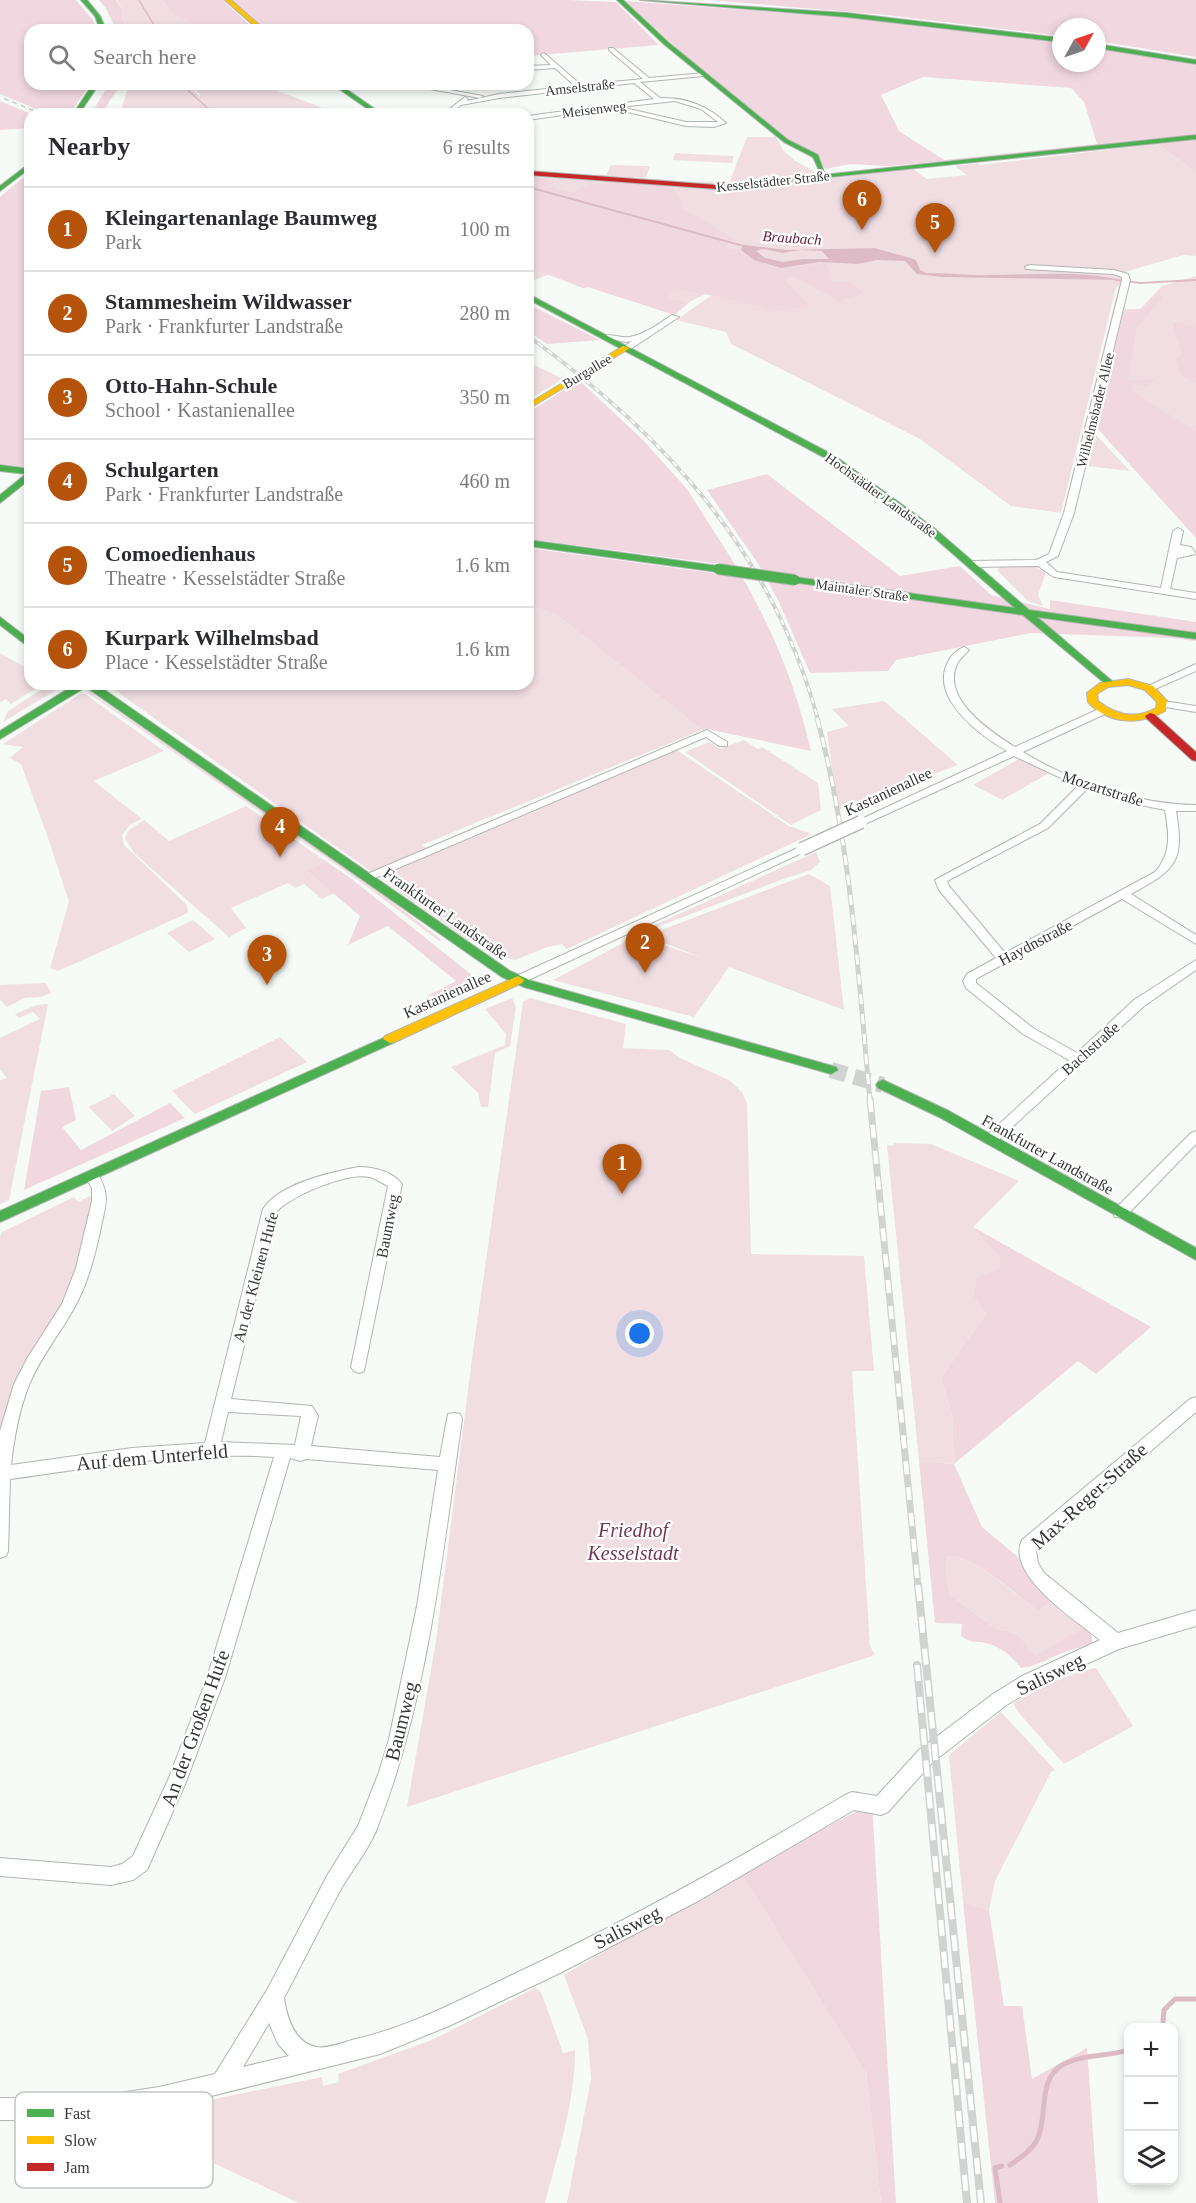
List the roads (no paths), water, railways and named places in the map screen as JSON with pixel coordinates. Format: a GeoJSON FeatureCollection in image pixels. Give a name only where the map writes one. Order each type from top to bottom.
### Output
{"type":"FeatureCollection","features":[{"type":"Feature","properties":{"kind":"main road"},"geometry":{"type":"LineString","coordinates":[[84,0],[100,24]]}},
{"type":"Feature","properties":{"kind":"main road"},"geometry":{"type":"LineString","coordinates":[[94,0],[107,24]]}},
{"type":"Feature","properties":{"kind":"main road"},"geometry":{"type":"LineString","coordinates":[[228,0],[255,24]]}},
{"type":"Feature","properties":{"kind":"main road"},"geometry":{"type":"LineString","coordinates":[[643,0],[871,17],[1052,38]]}},
{"type":"Feature","properties":{"kind":"main road"},"geometry":{"type":"LineString","coordinates":[[683,0],[862,14],[1052,38]]}},
{"type":"Feature","properties":{"kind":"main road"},"geometry":{"type":"LineString","coordinates":[[622,2],[667,44],[788,143],[794,157],[825,173]]}},
{"type":"Feature","properties":{"kind":"main road"},"geometry":{"type":"LineString","coordinates":[[1106,45],[1196,60]]}},
{"type":"Feature","properties":{"kind":"main road"},"geometry":{"type":"LineString","coordinates":[[80,108],[92,90]]}},
{"type":"Feature","properties":{"kind":"main road"},"geometry":{"type":"LineString","coordinates":[[88,108],[100,90]]}},
{"type":"Feature","properties":{"kind":"main road"},"geometry":{"type":"LineString","coordinates":[[346,90],[371,108]]}},
{"type":"Feature","properties":{"kind":"main road","name":"Kesselstädter Straße"},"geometry":{"type":"LineString","coordinates":[[534,173],[709,187],[825,173],[1196,137]]}},
{"type":"Feature","properties":{"kind":"main road"},"geometry":{"type":"LineString","coordinates":[[0,182],[24,163]]}},
{"type":"Feature","properties":{"kind":"main road"},"geometry":{"type":"LineString","coordinates":[[0,189],[24,170]]}},
{"type":"Feature","properties":{"kind":"main road","name":"Hochstädter Landstraße"},"geometry":{"type":"LineString","coordinates":[[534,299],[832,458],[931,530],[1108,683]]}},
{"type":"Feature","properties":{"kind":"main road","name":"Burgallee"},"geometry":{"type":"LineString","coordinates":[[534,403],[626,348]]}},
{"type":"Feature","properties":{"kind":"main road"},"geometry":{"type":"LineString","coordinates":[[0,468],[24,474]]}},
{"type":"Feature","properties":{"kind":"main road"},"geometry":{"type":"LineString","coordinates":[[0,473],[6,476],[8,488]]}},
{"type":"Feature","properties":{"kind":"main road"},"geometry":{"type":"LineString","coordinates":[[0,500],[8,488],[24,479]]}},
{"type":"Feature","properties":{"kind":"main road","name":"Maintaler Straße"},"geometry":{"type":"LineString","coordinates":[[534,544],[1196,636]]}},
{"type":"Feature","properties":{"kind":"main road"},"geometry":{"type":"LineString","coordinates":[[970,604],[993,597],[1000,589]]}},
{"type":"Feature","properties":{"kind":"main road"},"geometry":{"type":"LineString","coordinates":[[0,620],[24,641]]}},
{"type":"Feature","properties":{"kind":"main road"},"geometry":{"type":"LineString","coordinates":[[1052,634],[1061,627],[1079,620]]}},
{"type":"Feature","properties":{"kind":"main road"},"geometry":{"type":"LineString","coordinates":[[0,626],[24,642]]}},
{"type":"Feature","properties":{"kind":"main road"},"geometry":{"type":"LineString","coordinates":[[1128,682],[1149,688],[1160,696],[1163,704],[1159,712],[1150,716],[1128,718],[1103,711],[1093,702],[1092,693],[1096,688],[1108,683],[1128,682]]}},
{"type":"Feature","properties":{"kind":"main road"},"geometry":{"type":"LineString","coordinates":[[0,736],[73,690]]}},
{"type":"Feature","properties":{"kind":"main road","name":"Frankfurter Landstraße"},"geometry":{"type":"LineString","coordinates":[[98,690],[492,967],[518,980],[831,1070]]}},
{"type":"Feature","properties":{"kind":"main road"},"geometry":{"type":"LineString","coordinates":[[1150,716],[1196,758]]}},
{"type":"Feature","properties":{"kind":"main road","name":"Kastanienallee"},"geometry":{"type":"LineString","coordinates":[[0,1217],[518,980]]}},
{"type":"Feature","properties":{"kind":"main road","name":"Frankfurter Landstraße"},"geometry":{"type":"LineString","coordinates":[[883,1085],[903,1092],[1196,1255]]}},
{"type":"Feature","properties":{"kind":"street"},"geometry":{"type":"LineString","coordinates":[[611,49],[648,80]]}},
{"type":"Feature","properties":{"kind":"street"},"geometry":{"type":"LineString","coordinates":[[544,55],[579,87]]}},
{"type":"Feature","properties":{"kind":"street"},"geometry":{"type":"LineString","coordinates":[[534,68],[555,66]]}},
{"type":"Feature","properties":{"kind":"street","name":"Amselstraße"},"geometry":{"type":"LineString","coordinates":[[458,104],[494,95],[703,74]]}},
{"type":"Feature","properties":{"kind":"street"},"geometry":{"type":"LineString","coordinates":[[635,81],[659,100]]}},
{"type":"Feature","properties":{"kind":"street"},"geometry":{"type":"LineString","coordinates":[[445,90],[494,95]]}},
{"type":"Feature","properties":{"kind":"street","name":"Amselstraße"},"geometry":{"type":"LineString","coordinates":[[453,108],[472,94]]}},
{"type":"Feature","properties":{"kind":"street","name":"Meisenweg"},"geometry":{"type":"LineString","coordinates":[[534,117],[673,99],[703,108],[723,123],[711,126],[686,123],[613,107]]}},
{"type":"Feature","properties":{"kind":"street","name":"Wilhelmsbader Allee"},"geometry":{"type":"LineString","coordinates":[[1029,267],[1114,272],[1125,276],[1126,281],[1069,513],[1053,556],[1041,563]]}},
{"type":"Feature","properties":{"kind":"street","name":"Burgallee"},"geometry":{"type":"LineString","coordinates":[[626,348],[675,317]]}},
{"type":"Feature","properties":{"kind":"street","name":"Burgallee"},"geometry":{"type":"LineString","coordinates":[[606,337],[631,339],[647,335]]}},
{"type":"Feature","properties":{"kind":"street"},"geometry":{"type":"LineString","coordinates":[[1165,590],[1178,531]]}},
{"type":"Feature","properties":{"kind":"street"},"geometry":{"type":"LineString","coordinates":[[972,564],[1041,563],[1054,574],[1196,596]]}},
{"type":"Feature","properties":{"kind":"street","name":"Mozartstraße"},"geometry":{"type":"LineString","coordinates":[[964,650],[954,659],[951,666],[949,677],[952,693],[977,724],[1014,752],[1085,785],[1133,801],[1170,807],[1196,808]]}},
{"type":"Feature","properties":{"kind":"street"},"geometry":{"type":"LineString","coordinates":[[1149,688],[1196,667]]}},
{"type":"Feature","properties":{"kind":"street"},"geometry":{"type":"LineString","coordinates":[[1163,704],[1196,709]]}},
{"type":"Feature","properties":{"kind":"street","name":"Kastanienallee"},"geometry":{"type":"LineString","coordinates":[[518,980],[1103,711]]}},
{"type":"Feature","properties":{"kind":"street"},"geometry":{"type":"LineString","coordinates":[[366,877],[707,733],[723,744]]}},
{"type":"Feature","properties":{"kind":"street"},"geometry":{"type":"LineString","coordinates":[[1003,959],[944,887],[941,880],[1044,826],[1085,785]]}},
{"type":"Feature","properties":{"kind":"street","name":"Haydnstraße"},"geometry":{"type":"LineString","coordinates":[[1078,1059],[1028,1031],[970,985],[969,981],[971,977],[1003,959],[1153,878],[1168,864],[1175,845],[1170,807]]}},
{"type":"Feature","properties":{"kind":"street"},"geometry":{"type":"LineString","coordinates":[[1124,895],[1196,940]]}},
{"type":"Feature","properties":{"kind":"street","name":"Bachstraße"},"geometry":{"type":"LineString","coordinates":[[990,1140],[1148,996],[1196,963]]}},
{"type":"Feature","properties":{"kind":"street"},"geometry":{"type":"LineString","coordinates":[[1120,1213],[1196,1136]]}},
{"type":"Feature","properties":{"kind":"street","name":"Baumweg"},"geometry":{"type":"LineString","coordinates":[[359,1367],[395,1184],[370,1172]]}},
{"type":"Feature","properties":{"kind":"street","name":"An der Kleinen Hufe"},"geometry":{"type":"LineString","coordinates":[[211,1449],[270,1209],[280,1200],[318,1183],[370,1172]]}},
{"type":"Feature","properties":{"kind":"street"},"geometry":{"type":"LineString","coordinates":[[0,1551],[2,1473],[9,1422],[22,1382],[40,1347],[68,1306],[83,1270],[99,1201],[99,1188],[91,1175]]}},
{"type":"Feature","properties":{"kind":"street","name":"Max-Reger-Straße"},"geometry":{"type":"LineString","coordinates":[[1115,1642],[1038,1578],[1026,1555],[1028,1545],[1196,1403]]}},
{"type":"Feature","properties":{"kind":"street"},"geometry":{"type":"LineString","coordinates":[[222,1405],[306,1410],[310,1416],[292,1453]]}},
{"type":"Feature","properties":{"kind":"street","name":"Baumweg"},"geometry":{"type":"LineString","coordinates":[[222,2082],[274,1997],[335,1881],[366,1831],[388,1772],[416,1659],[454,1419]]}},
{"type":"Feature","properties":{"kind":"street","name":"Auf dem Unterfeld"},"geometry":{"type":"LineString","coordinates":[[2,1473],[211,1449],[447,1464]]}},
{"type":"Feature","properties":{"kind":"street","name":"An der Großen Hufe"},"geometry":{"type":"LineString","coordinates":[[0,1867],[111,1876],[126,1873],[140,1863],[177,1782],[216,1678],[292,1453]]}},
{"type":"Feature","properties":{"kind":"street","name":"Salisweg"},"geometry":{"type":"LineString","coordinates":[[183,2092],[380,2044],[414,2031],[553,1965],[692,1894],[852,1801],[881,1806],[926,1756],[999,1700],[1028,1682],[1115,1642],[1196,1618]]}},
{"type":"Feature","properties":{"kind":"street"},"geometry":{"type":"LineString","coordinates":[[274,1997],[279,2024],[289,2043],[298,2052],[308,2057],[323,2059]]}},
{"type":"Feature","properties":{"kind":"street","name":"Salisweg"},"geometry":{"type":"LineString","coordinates":[[0,2109],[15,2109]]}},
{"type":"Feature","properties":{"kind":"waterway","name":"Braubach"},"geometry":{"type":"LineString","coordinates":[[139,0],[153,24]]}},
{"type":"Feature","properties":{"kind":"waterway","name":"Braubach"},"geometry":{"type":"LineString","coordinates":[[188,90],[207,108]]}},
{"type":"Feature","properties":{"kind":"waterway","name":"Braubach"},"geometry":{"type":"LineString","coordinates":[[534,189],[740,245]]}},
{"type":"Feature","properties":{"kind":"waterway","name":"Braubach"},"geometry":{"type":"LineString","coordinates":[[1116,280],[1140,283],[1196,280]]}},
{"type":"Feature","properties":{"kind":"waterway"},"geometry":{"type":"LineString","coordinates":[[1163,2021],[1164,2010],[1175,1999],[1196,1999]]}},
{"type":"Feature","properties":{"kind":"waterway"},"geometry":{"type":"LineString","coordinates":[[1010,2165],[1028,2151],[1037,2140],[1046,2088],[1055,2071],[1072,2061],[1124,2051]]}},
{"type":"Feature","properties":{"kind":"waterway"},"geometry":{"type":"LineString","coordinates":[[1000,2203],[995,2168],[1002,2166]]}},
{"type":"Feature","properties":{"kind":"tunnel"},"geometry":{"type":"LineString","coordinates":[[831,1070],[883,1085]]}},
{"type":"Feature","properties":{"kind":"railway"},"geometry":{"type":"LineString","coordinates":[[0,97],[27,108]]}},
{"type":"Feature","properties":{"kind":"railway"},"geometry":{"type":"LineString","coordinates":[[534,341],[625,414],[708,502],[743,551],[773,603],[798,660],[818,720]]}},
{"type":"Feature","properties":{"kind":"railway"},"geometry":{"type":"LineString","coordinates":[[817,718],[829,765],[846,860],[870,1101]]}},
{"type":"Feature","properties":{"kind":"railway"},"geometry":{"type":"LineString","coordinates":[[870,1099],[918,1586]]}},
{"type":"Feature","properties":{"kind":"railway"},"geometry":{"type":"LineString","coordinates":[[918,1585],[981,2203]]}},
{"type":"Feature","properties":{"kind":"railway"},"geometry":{"type":"LineString","coordinates":[[917,1665],[967,2203]]}},
{"type":"Feature","properties":{"kind":"place","name":"Kurpark Wilhelmsbad"},"geometry":{"type":"Point","coordinates":[862,230]}},
{"type":"Feature","properties":{"kind":"place","name":"Comoedienhaus"},"geometry":{"type":"Point","coordinates":[935,253]}},
{"type":"Feature","properties":{"kind":"place","name":"Schulgarten"},"geometry":{"type":"Point","coordinates":[280,857]}},
{"type":"Feature","properties":{"kind":"place","name":"Stammesheim Wildwasser"},"geometry":{"type":"Point","coordinates":[645,973]}},
{"type":"Feature","properties":{"kind":"place","name":"Otto-Hahn-Schule"},"geometry":{"type":"Point","coordinates":[267,985]}},
{"type":"Feature","properties":{"kind":"place","name":"Kleingartenanlage Baumweg"},"geometry":{"type":"Point","coordinates":[622,1194]}},
{"type":"Feature","properties":{"kind":"park label","name":"Friedhof Kesselstadt"},"geometry":{"type":"Point","coordinates":[633,1542]}}]}
